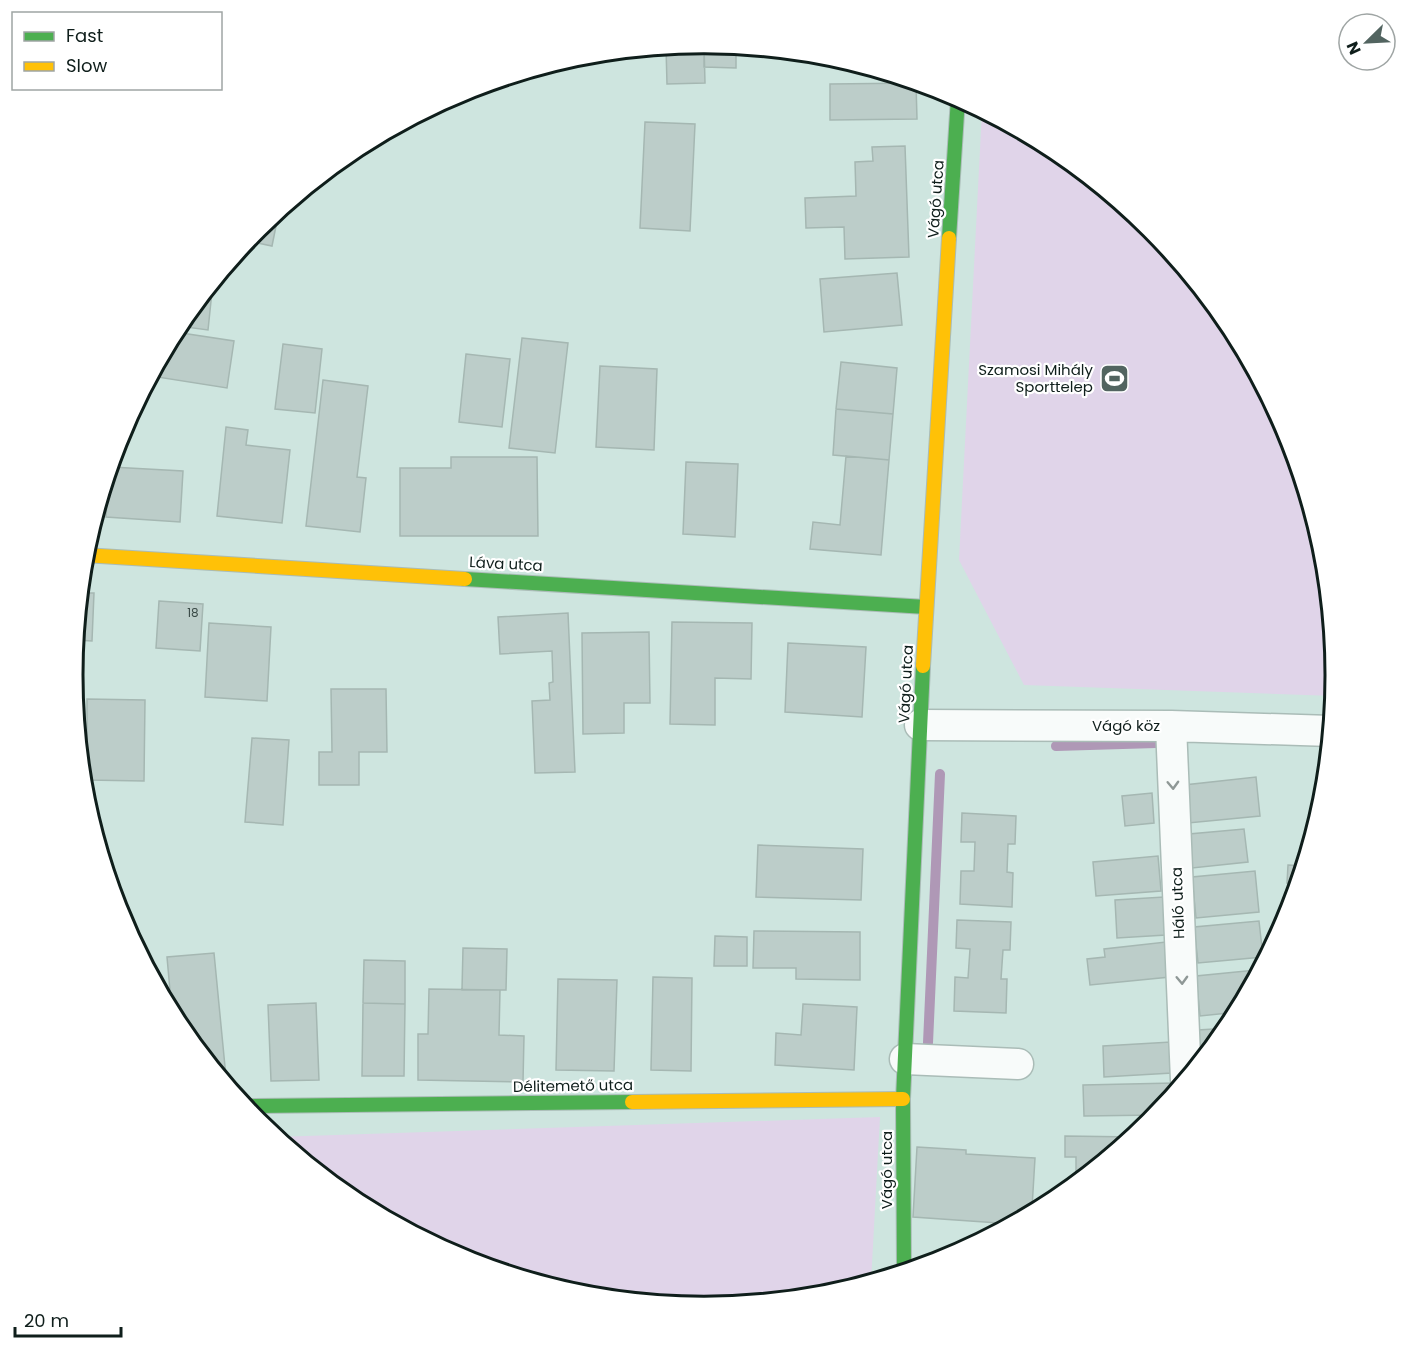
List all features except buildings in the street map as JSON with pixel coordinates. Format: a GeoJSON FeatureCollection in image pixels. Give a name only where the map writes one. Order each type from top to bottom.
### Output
{"type":"FeatureCollection","features":[{"type":"Feature","properties":{"kind":"street","name":"Vágó utca"},"geometry":{"type":"LineString","coordinates":[[904,1264],[903,1099],[926,607],[957,108]]}},
{"type":"Feature","properties":{"kind":"street","name":"Láva utca"},"geometry":{"type":"LineString","coordinates":[[95,556],[926,607]]}},
{"type":"Feature","properties":{"kind":"street","name":"Vágó köz"},"geometry":{"type":"LineString","coordinates":[[921,725],[1171,726],[1324,731]]}},
{"type":"Feature","properties":{"kind":"street","name":"Háló utca"},"geometry":{"type":"LineString","coordinates":[[1171,726],[1186,1069]]}},
{"type":"Feature","properties":{"kind":"street"},"geometry":{"type":"LineString","coordinates":[[905,1059],[1018,1064]]}},
{"type":"Feature","properties":{"kind":"street","name":"Délitemető utca"},"geometry":{"type":"LineString","coordinates":[[256,1106],[903,1099]]}},
{"type":"Feature","properties":{"kind":"shaded area","name":"Szamosi Mihály Sporttelep"},"geometry":{"type":"Polygon","coordinates":[[[982,119],[1015,137],[1083,182],[1144,236],[1198,297],[1243,365],[1279,438],[1305,515],[1321,594],[1325,635],[1326,696],[1024,685],[959,560],[982,119]]]}},
{"type":"Feature","properties":{"kind":"shaded area"},"geometry":{"type":"Polygon","coordinates":[[[880,1117],[871,1274],[786,1292],[704,1297],[623,1292],[544,1276],[467,1250],[394,1214],[326,1169],[288,1137],[880,1117]]]}},
{"type":"Feature","properties":{"kind":"waterway"},"geometry":{"type":"LineString","coordinates":[[1056,746],[1156,743]]}},
{"type":"Feature","properties":{"kind":"waterway"},"geometry":{"type":"LineString","coordinates":[[928,1043],[940,774]]}},
{"type":"Feature","properties":{"kind":"traffic: fast"},"geometry":{"type":"LineString","coordinates":[[949,238],[957,108]]}},
{"type":"Feature","properties":{"kind":"traffic: fast"},"geometry":{"type":"LineString","coordinates":[[465,579],[926,607]]}},
{"type":"Feature","properties":{"kind":"traffic: fast"},"geometry":{"type":"LineString","coordinates":[[904,1264],[903,1099],[923,666]]}},
{"type":"Feature","properties":{"kind":"traffic: fast"},"geometry":{"type":"LineString","coordinates":[[256,1106],[632,1102]]}},
{"type":"Feature","properties":{"kind":"traffic: slow"},"geometry":{"type":"LineString","coordinates":[[923,666],[949,238]]}},
{"type":"Feature","properties":{"kind":"traffic: slow"},"geometry":{"type":"LineString","coordinates":[[95,556],[465,579]]}},
{"type":"Feature","properties":{"kind":"traffic: slow"},"geometry":{"type":"LineString","coordinates":[[632,1102],[903,1099]]}},
{"type":"Feature","properties":{"kind":"place","name":"Szamosi Mihály Sporttelep"},"geometry":{"type":"Point","coordinates":[1114,379]}}]}
